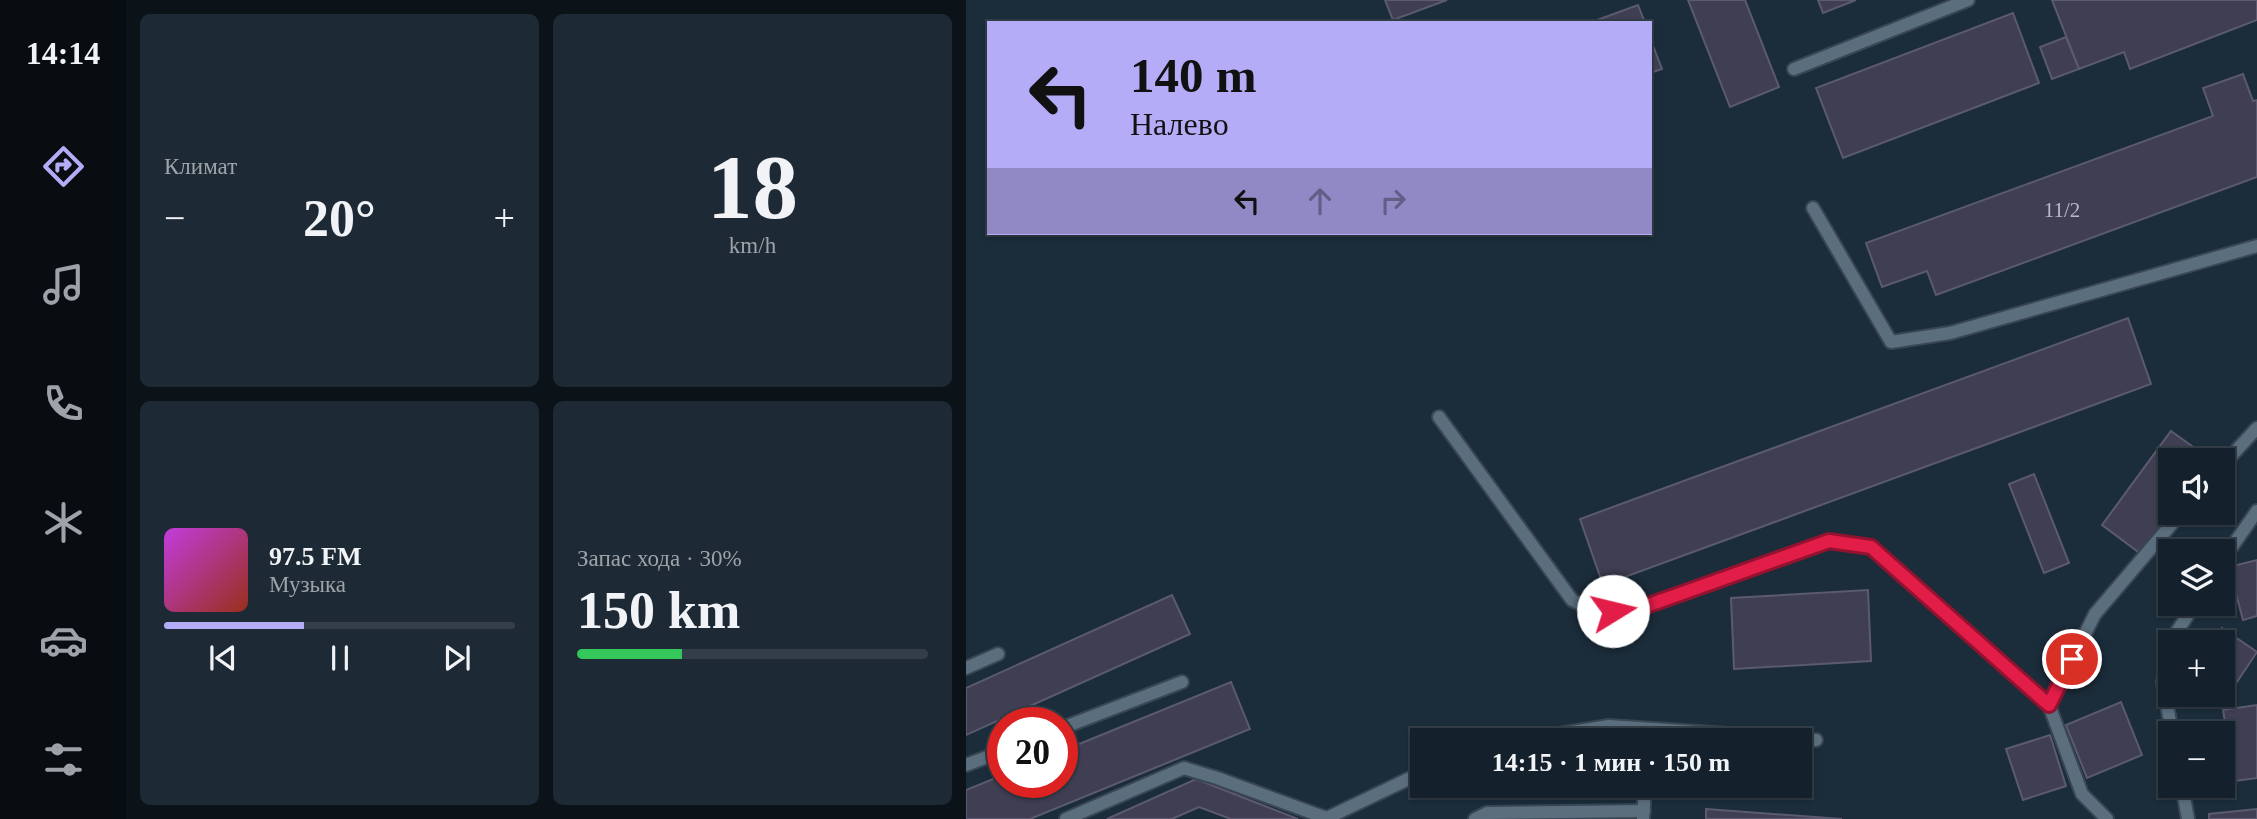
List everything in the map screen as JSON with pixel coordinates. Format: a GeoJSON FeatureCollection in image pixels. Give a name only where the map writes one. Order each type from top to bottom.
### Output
{"type":"FeatureCollection","features":[{"type":"Feature","properties":{"kind":"lane"},"geometry":{"type":"LineString","coordinates":[[1794,69],[1968,0]]}},
{"type":"Feature","properties":{"kind":"lane"},"geometry":{"type":"LineString","coordinates":[[1813,208],[1891,342],[1950,332],[2257,246]]}},
{"type":"Feature","properties":{"kind":"lane"},"geometry":{"type":"LineString","coordinates":[[1439,417],[1572,600],[1594,611],[1632,611],[1829,541],[1871,547],[2049,705],[2082,794],[2107,819]]}},
{"type":"Feature","properties":{"kind":"lane"},"geometry":{"type":"LineString","coordinates":[[2235,452],[2257,428]]}},
{"type":"Feature","properties":{"kind":"lane"},"geometry":{"type":"LineString","coordinates":[[2235,542],[2257,511]]}},
{"type":"Feature","properties":{"kind":"lane"},"geometry":{"type":"LineString","coordinates":[[2049,705],[2095,614],[2171,525]]}},
{"type":"Feature","properties":{"kind":"lane"},"geometry":{"type":"LineString","coordinates":[[966,668],[998,654]]}},
{"type":"Feature","properties":{"kind":"lane"},"geometry":{"type":"LineString","coordinates":[[1078,722],[1182,682]]}},
{"type":"Feature","properties":{"kind":"lane"},"geometry":{"type":"LineString","coordinates":[[1596,728],[1618,728]]}},
{"type":"Feature","properties":{"kind":"lane"},"geometry":{"type":"LineString","coordinates":[[1812,740],[1816,740]]}},
{"type":"Feature","properties":{"kind":"lane"},"geometry":{"type":"LineString","coordinates":[[966,765],[987,757]]}},
{"type":"Feature","properties":{"kind":"lane"},"geometry":{"type":"LineString","coordinates":[[1066,819],[1184,768],[1328,818],[1410,778]]}},
{"type":"Feature","properties":{"kind":"lane"},"geometry":{"type":"LineString","coordinates":[[2184,798],[2188,819]]}},
{"type":"Feature","properties":{"kind":"lane"},"geometry":{"type":"LineString","coordinates":[[1475,819],[1487,813],[1643,815]]}},
{"type":"Feature","properties":{"kind":"building"},"geometry":{"type":"Polygon","coordinates":[[[1385,0],[1447,0],[1393,20],[1385,0]]]}},
{"type":"Feature","properties":{"kind":"building"},"geometry":{"type":"Polygon","coordinates":[[[1688,0],[1745,0],[1779,87],[1730,107],[1688,0]]]}},
{"type":"Feature","properties":{"kind":"building"},"geometry":{"type":"Polygon","coordinates":[[[1818,0],[1856,0],[1823,13],[1818,0]]]}},
{"type":"Feature","properties":{"kind":"building"},"geometry":{"type":"Polygon","coordinates":[[[2052,0],[2257,0],[2257,20],[2130,69],[2124,52],[2079,69],[2052,0]]]}},
{"type":"Feature","properties":{"kind":"building"},"geometry":{"type":"Polygon","coordinates":[[[1638,5],[1644,21],[1594,21],[1638,5]]]}},
{"type":"Feature","properties":{"kind":"building"},"geometry":{"type":"Polygon","coordinates":[[[2013,13],[2039,83],[1843,158],[1816,88],[2013,13]]]}},
{"type":"Feature","properties":{"kind":"building"},"geometry":{"type":"Polygon","coordinates":[[[2066,37],[2079,69],[2052,79],[2040,47],[2066,37]]]}},
{"type":"Feature","properties":{"kind":"building"},"geometry":{"type":"Polygon","coordinates":[[[1652,43],[1662,69],[1652,72],[1652,43]]]}},
{"type":"Feature","properties":{"kind":"building"},"geometry":{"type":"Polygon","coordinates":[[[2243,74],[2253,101],[2257,100],[2257,177],[1936,295],[1927,271],[1882,287],[1866,243],[2213,116],[2203,88],[2243,74]]]}},
{"type":"Feature","properties":{"kind":"building"},"geometry":{"type":"Polygon","coordinates":[[[2128,318],[2151,384],[1603,585],[1580,519],[2128,318]]]}},
{"type":"Feature","properties":{"kind":"building"},"geometry":{"type":"Polygon","coordinates":[[[2171,431],[2195,448],[2159,448],[2171,431]]]}},
{"type":"Feature","properties":{"kind":"building"},"geometry":{"type":"Polygon","coordinates":[[[2158,449],[2158,525],[2162,525],[2141,554],[2102,525],[2158,449]]]}},
{"type":"Feature","properties":{"kind":"building"},"geometry":{"type":"Polygon","coordinates":[[[2034,474],[2069,563],[2044,573],[2009,484],[2034,474]]]}},
{"type":"Feature","properties":{"kind":"building"},"geometry":{"type":"Polygon","coordinates":[[[2257,560],[2257,616],[2243,620],[2235,590],[2235,566],[2257,560]]]}},
{"type":"Feature","properties":{"kind":"building"},"geometry":{"type":"Polygon","coordinates":[[[1868,590],[1871,661],[1734,669],[1731,598],[1868,590]]]}},
{"type":"Feature","properties":{"kind":"building"},"geometry":{"type":"Polygon","coordinates":[[[1172,595],[1190,634],[1028,707],[987,707],[987,726],[966,735],[966,688],[1172,595]]]}},
{"type":"Feature","properties":{"kind":"building"},"geometry":{"type":"Polygon","coordinates":[[[2235,637],[2257,652],[2237,682],[2235,681],[2235,637]]]}},
{"type":"Feature","properties":{"kind":"building"},"geometry":{"type":"Polygon","coordinates":[[[1231,682],[1250,729],[1030,819],[966,819],[966,790],[987,781],[987,798],[1078,798],[1078,744],[1231,682]]]}},
{"type":"Feature","properties":{"kind":"building"},"geometry":{"type":"Polygon","coordinates":[[[2121,702],[2142,755],[2087,778],[2066,725],[2121,702]]]}},
{"type":"Feature","properties":{"kind":"building"},"geometry":{"type":"Polygon","coordinates":[[[2257,705],[2257,778],[2235,781],[2235,721],[2225,721],[2223,710],[2257,705]]]}},
{"type":"Feature","properties":{"kind":"building"},"geometry":{"type":"Polygon","coordinates":[[[2050,735],[2066,786],[2023,800],[2006,749],[2050,735]]]}},
{"type":"Feature","properties":{"kind":"building"},"geometry":{"type":"Polygon","coordinates":[[[1196,779],[1298,819],[1231,819],[1199,807],[1172,819],[1107,819],[1196,779]]]}},
{"type":"Feature","properties":{"kind":"building"},"geometry":{"type":"Polygon","coordinates":[[[1706,809],[1842,819],[1706,819],[1706,809]]]}},
{"type":"Feature","properties":{"kind":"building"},"geometry":{"type":"Polygon","coordinates":[[[2257,809],[2257,819],[2209,819],[2209,814],[2257,809]]]}},
{"type":"Feature","properties":{"kind":"route"},"geometry":{"type":"LineString","coordinates":[[1613,611],[1632,611],[1829,541],[1871,547],[2049,705],[2072,659]]}}]}
